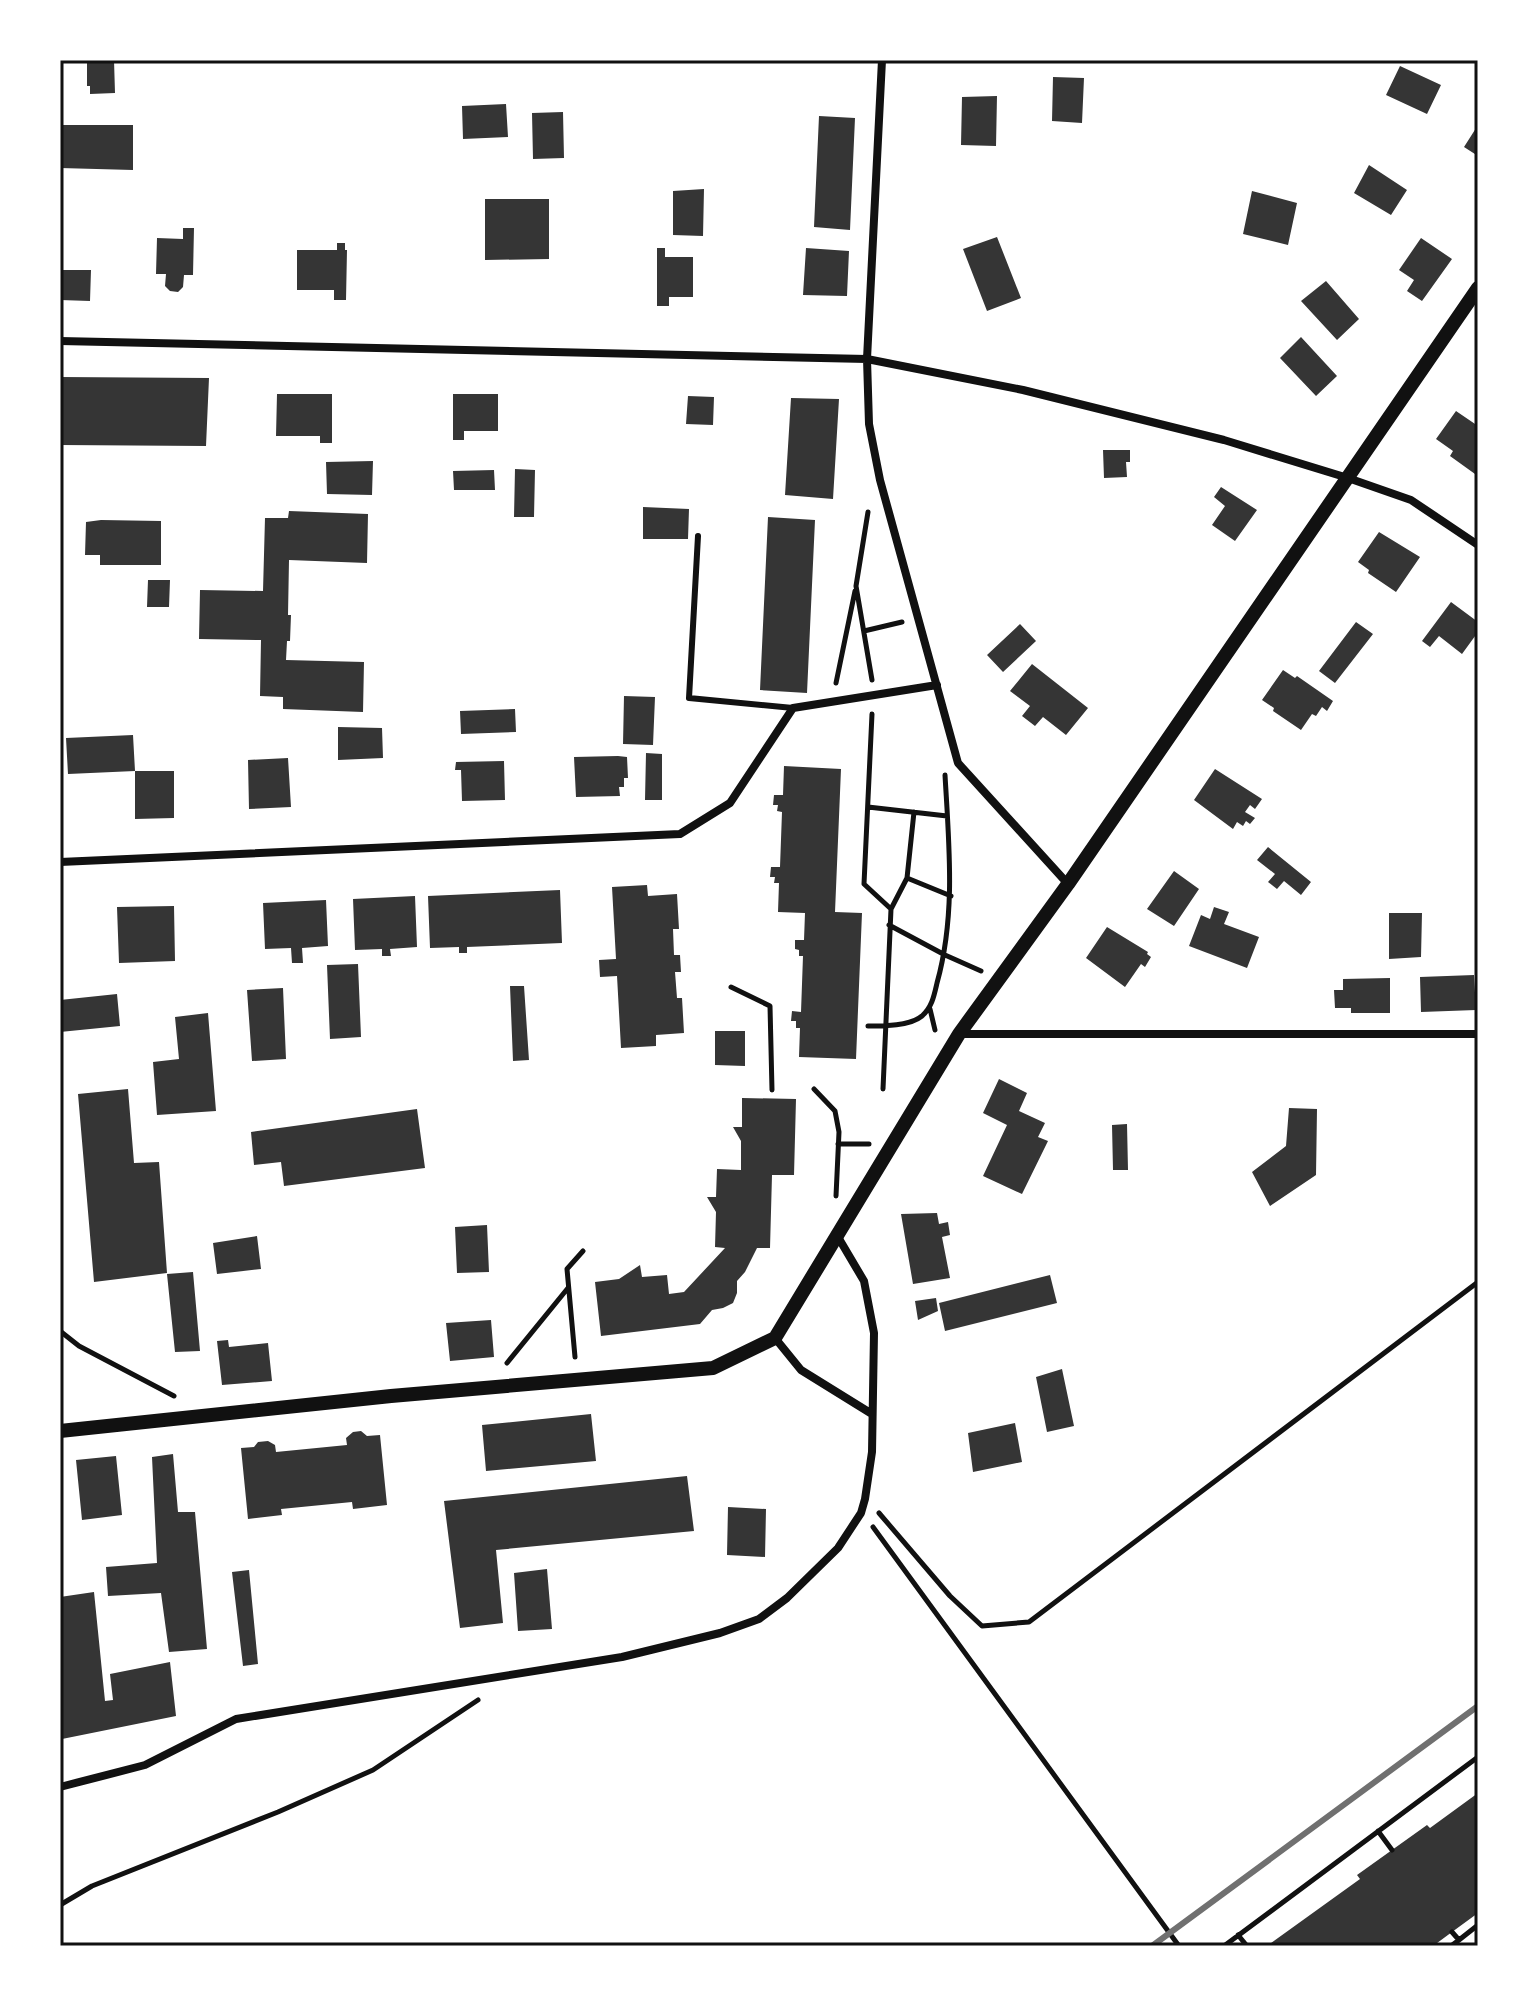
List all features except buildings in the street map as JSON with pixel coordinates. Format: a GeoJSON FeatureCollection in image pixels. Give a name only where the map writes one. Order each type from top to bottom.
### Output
{"type":"FeatureCollection","features":[{"type":"Feature","properties":{"kind":"street"},"geometry":{"type":"LineString","coordinates":[[882,60],[867,359],[869,424],[877,466],[958,763],[1068,884]]}},
{"type":"Feature","properties":{"kind":"street"},"geometry":{"type":"LineString","coordinates":[[60,1431],[391,1396],[713,1368],[775,1338],[959,1034],[1068,884],[1478,288]]}},
{"type":"Feature","properties":{"kind":"street"},"geometry":{"type":"LineString","coordinates":[[60,341],[867,359],[1023,390],[1224,440],[1411,500],[1478,545]]}},
{"type":"Feature","properties":{"kind":"street"},"geometry":{"type":"LineString","coordinates":[[60,862],[680,834],[730,803],[793,708],[937,685]]}},
{"type":"Feature","properties":{"kind":"street"},"geometry":{"type":"LineString","coordinates":[[959,1034],[1478,1034]]}},
{"type":"Feature","properties":{"kind":"street"},"geometry":{"type":"LineString","coordinates":[[60,1787],[145,1765],[236,1719],[622,1657],[720,1633],[759,1619],[787,1598],[838,1548],[861,1513],[865,1499],[872,1452],[874,1333],[864,1281],[838,1237]]}},
{"type":"Feature","properties":{"kind":"street"},"geometry":{"type":"LineString","coordinates":[[775,1338],[801,1370],[872,1414]]}},
{"type":"Feature","properties":{"kind":"lane"},"geometry":{"type":"LineString","coordinates":[[698,536],[689,698],[793,708]]}},
{"type":"Feature","properties":{"kind":"path"},"geometry":{"type":"LineString","coordinates":[[832,703],[870,504],[874,518]]}},
{"type":"Feature","properties":{"kind":"path"},"geometry":{"type":"LineString","coordinates":[[856,586],[873,696],[864,884],[891,909]]}},
{"type":"Feature","properties":{"kind":"path"},"geometry":{"type":"LineString","coordinates":[[899,607],[907,635]]}},
{"type":"Feature","properties":{"kind":"path"},"geometry":{"type":"LineString","coordinates":[[864,631],[903,622]]}},
{"type":"Feature","properties":{"kind":"path"},"geometry":{"type":"LineString","coordinates":[[868,1026],[918,1019],[930,1008],[945,955],[951,896],[944,769]]}},
{"type":"Feature","properties":{"kind":"path"},"geometry":{"type":"LineString","coordinates":[[868,807],[947,816]]}},
{"type":"Feature","properties":{"kind":"path"},"geometry":{"type":"LineString","coordinates":[[883,1089],[889,925],[891,909],[907,878],[914,812]]}},
{"type":"Feature","properties":{"kind":"path"},"geometry":{"type":"LineString","coordinates":[[907,878],[951,896]]}},
{"type":"Feature","properties":{"kind":"path"},"geometry":{"type":"LineString","coordinates":[[889,925],[945,955],[1000,978]]}},
{"type":"Feature","properties":{"kind":"path"},"geometry":{"type":"LineString","coordinates":[[731,987],[770,1006],[772,1090]]}},
{"type":"Feature","properties":{"kind":"path"},"geometry":{"type":"LineString","coordinates":[[814,1089],[835,1111],[839,1132],[836,1197]]}},
{"type":"Feature","properties":{"kind":"path"},"geometry":{"type":"LineString","coordinates":[[838,1144],[870,1144]]}},
{"type":"Feature","properties":{"kind":"path"},"geometry":{"type":"LineString","coordinates":[[575,1357],[567,1269],[583,1251]]}},
{"type":"Feature","properties":{"kind":"path"},"geometry":{"type":"LineString","coordinates":[[865,1499],[950,1596],[982,1626],[1029,1622],[1478,1282]]}},
{"type":"Feature","properties":{"kind":"path"},"geometry":{"type":"LineString","coordinates":[[507,1364],[568,1288]]}},
{"type":"Feature","properties":{"kind":"path"},"geometry":{"type":"LineString","coordinates":[[60,1331],[79,1346],[177,1397]]}},
{"type":"Feature","properties":{"kind":"path"},"geometry":{"type":"LineString","coordinates":[[883,1538],[1179,1946]]}},
{"type":"Feature","properties":{"kind":"path"},"geometry":{"type":"LineString","coordinates":[[60,1905],[92,1886],[278,1812],[373,1770],[479,1700]]}},
{"type":"Feature","properties":{"kind":"path"},"geometry":{"type":"LineString","coordinates":[[1224,1946],[1478,1757]]}},
{"type":"Feature","properties":{"kind":"path"},"geometry":{"type":"LineString","coordinates":[[1378,1831],[1392,1850]]}},
{"type":"Feature","properties":{"kind":"path"},"geometry":{"type":"LineString","coordinates":[[1451,1946],[1478,1925]]}},
{"type":"Feature","properties":{"kind":"path"},"geometry":{"type":"LineString","coordinates":[[1452,1932],[1459,1940]]}},
{"type":"Feature","properties":{"kind":"path"},"geometry":{"type":"LineString","coordinates":[[1238,1935],[1247,1946]]}},
{"type":"Feature","properties":{"kind":"railway"},"geometry":{"type":"LineString","coordinates":[[1152,1946],[1478,1706]]}}]}
